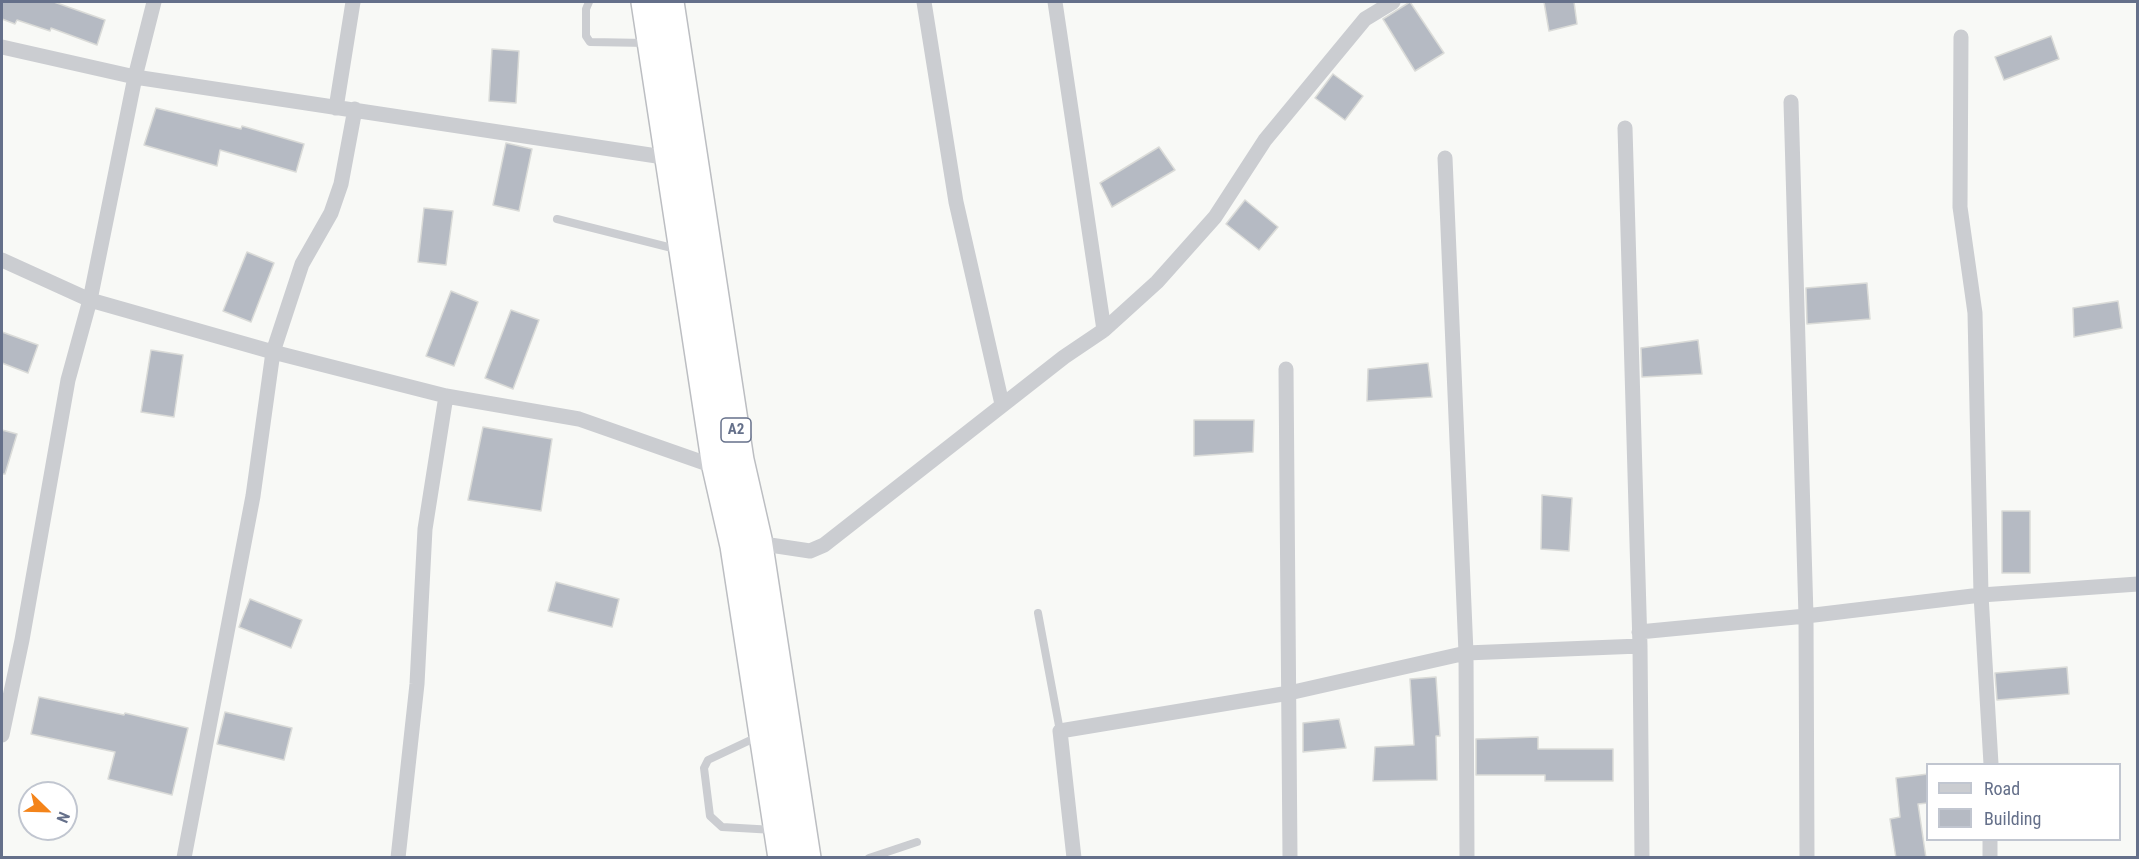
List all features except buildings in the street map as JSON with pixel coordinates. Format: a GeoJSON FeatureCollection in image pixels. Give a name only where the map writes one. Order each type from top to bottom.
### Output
{"type":"FeatureCollection","features":[{"type":"Feature","properties":{"kind":"highway","name":"A2"},"geometry":{"type":"LineString","coordinates":[[645,2],[716,467],[734,546],[782,858]]}},
{"type":"Feature","properties":{"kind":"highway","name":"A2"},"geometry":{"type":"LineString","coordinates":[[670,2],[740,460],[758,539],[807,858]]}},
{"type":"Feature","properties":{"kind":"street"},"geometry":{"type":"LineString","coordinates":[[2,735],[22,640],[68,380],[90,300],[135,77],[154,2]]}},
{"type":"Feature","properties":{"kind":"street"},"geometry":{"type":"LineString","coordinates":[[336,108],[353,2]]}},
{"type":"Feature","properties":{"kind":"street"},"geometry":{"type":"LineString","coordinates":[[924,2],[957,202],[1002,404]]}},
{"type":"Feature","properties":{"kind":"street"},"geometry":{"type":"LineString","coordinates":[[1055,2],[1104,330]]}},
{"type":"Feature","properties":{"kind":"street"},"geometry":{"type":"LineString","coordinates":[[758,539],[770,545],[810,551],[824,544],[1002,404],[1104,330],[1157,282],[1215,218],[1265,140],[1365,19],[1393,2]]}},
{"type":"Feature","properties":{"kind":"street"},"geometry":{"type":"LineString","coordinates":[[1961,37],[1960,207],[1976,323],[1981,595],[1992,763]]}},
{"type":"Feature","properties":{"kind":"street"},"geometry":{"type":"LineString","coordinates":[[2,47],[135,77],[669,158]]}},
{"type":"Feature","properties":{"kind":"street"},"geometry":{"type":"LineString","coordinates":[[1791,102],[1806,616],[1807,858]]}},
{"type":"Feature","properties":{"kind":"street"},"geometry":{"type":"LineString","coordinates":[[184,858],[253,496],[273,352],[302,264],[331,213],[341,184],[355,109]]}},
{"type":"Feature","properties":{"kind":"street"},"geometry":{"type":"LineString","coordinates":[[1625,128],[1640,639],[1641,858]]}},
{"type":"Feature","properties":{"kind":"street"},"geometry":{"type":"LineString","coordinates":[[1445,158],[1466,653],[1467,858]]}},
{"type":"Feature","properties":{"kind":"street"},"geometry":{"type":"LineString","coordinates":[[2,260],[90,300],[273,352],[446,396],[579,419],[716,467]]}},
{"type":"Feature","properties":{"kind":"street"},"geometry":{"type":"LineString","coordinates":[[1286,369],[1290,858]]}},
{"type":"Feature","properties":{"kind":"street"},"geometry":{"type":"LineString","coordinates":[[398,858],[417,684],[425,529],[446,396]]}},
{"type":"Feature","properties":{"kind":"street"},"geometry":{"type":"LineString","coordinates":[[1074,858],[1060,730],[1289,693],[1466,653],[1640,639],[1981,595],[2138,584]]}},
{"type":"Feature","properties":{"kind":"street"},"geometry":{"type":"LineString","coordinates":[[1990,841],[1990,858]]}},
{"type":"Feature","properties":{"kind":"lane"},"geometry":{"type":"LineString","coordinates":[[589,2],[586,9],[586,36],[590,42],[652,43]]}},
{"type":"Feature","properties":{"kind":"lane"},"geometry":{"type":"LineString","coordinates":[[557,219],[684,251]]}},
{"type":"Feature","properties":{"kind":"lane"},"geometry":{"type":"LineString","coordinates":[[1038,613],[1060,730]]}},
{"type":"Feature","properties":{"kind":"lane"},"geometry":{"type":"LineString","coordinates":[[763,734],[713,755],[708,760],[704,768],[710,816],[722,827],[778,830]]}},
{"type":"Feature","properties":{"kind":"lane"},"geometry":{"type":"LineString","coordinates":[[869,858],[917,842]]}}]}
